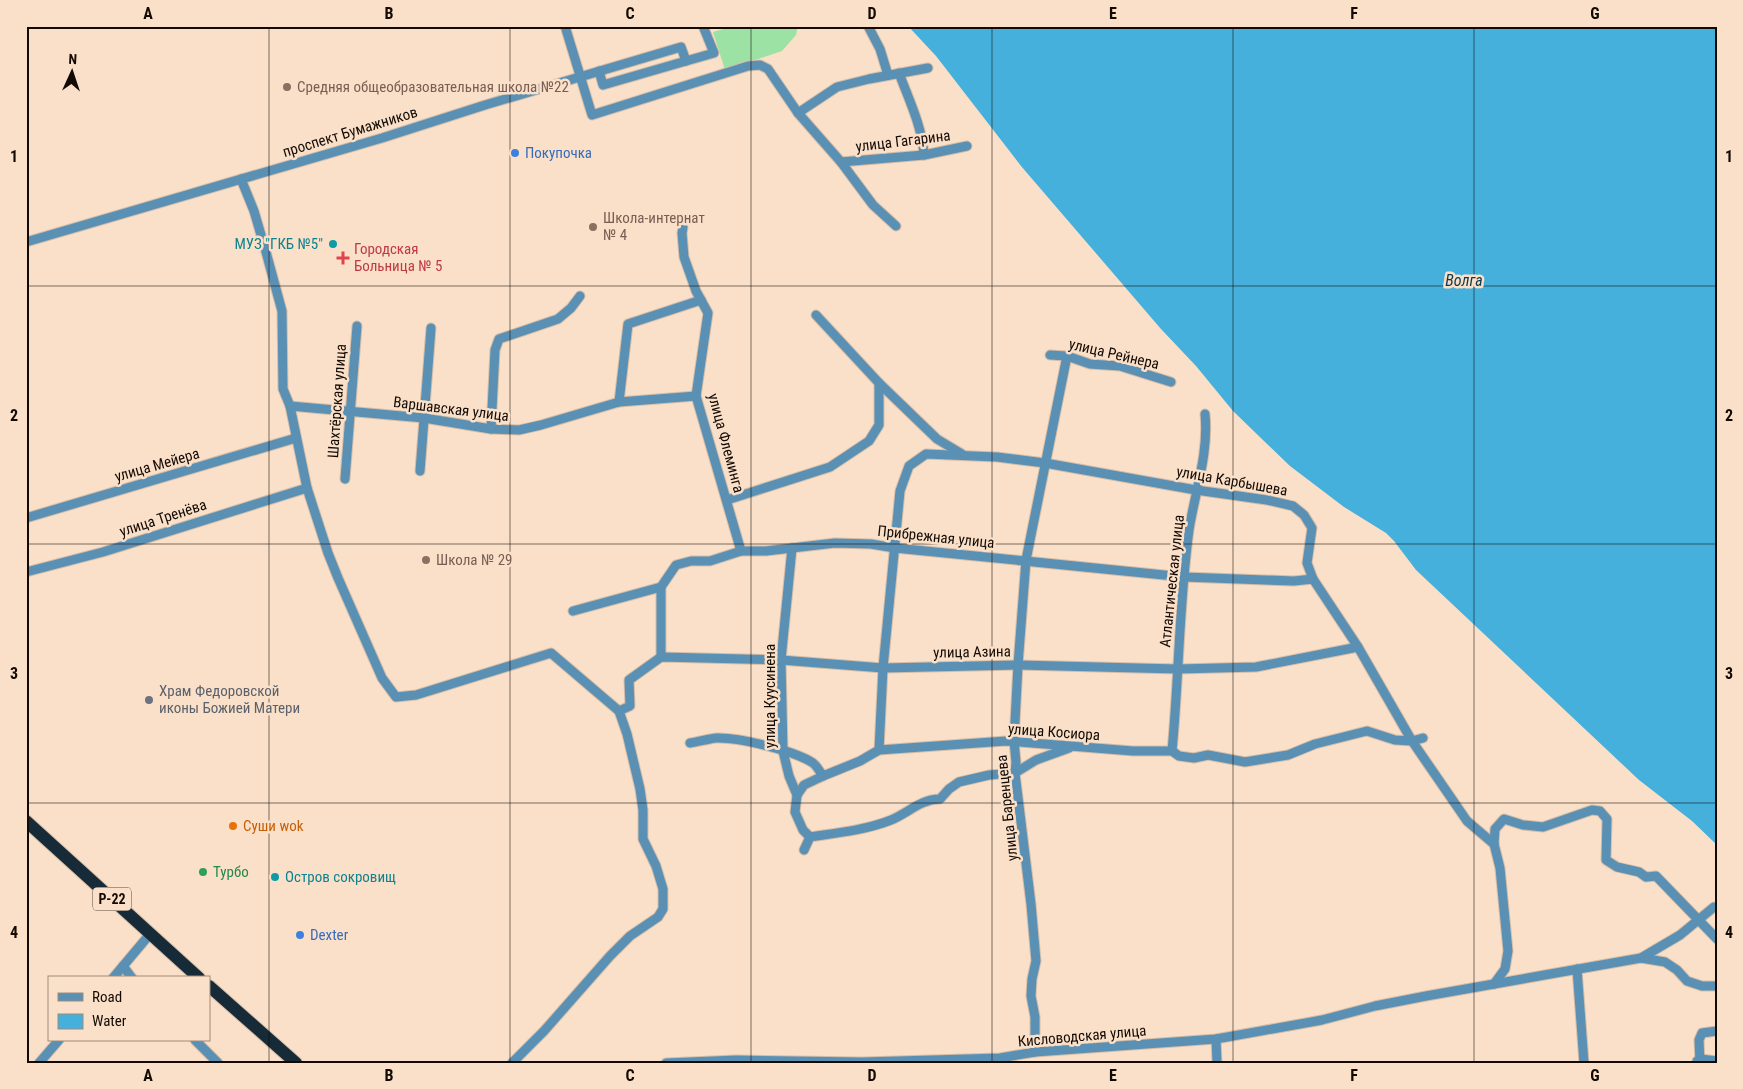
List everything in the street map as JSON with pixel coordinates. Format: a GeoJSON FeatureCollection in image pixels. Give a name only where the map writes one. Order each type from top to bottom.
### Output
{"type":"FeatureCollection","features":[{"type":"Feature","properties":{"kind":"highway","name":"Р-22"},"geometry":{"type":"LineString","coordinates":[[26,820],[197,976]]}},
{"type":"Feature","properties":{"kind":"highway"},"geometry":{"type":"LineString","coordinates":[[210,987],[296,1063]]}},
{"type":"Feature","properties":{"kind":"street"},"geometry":{"type":"LineString","coordinates":[[565,26],[592,115],[748,66],[760,65],[768,69],[798,113],[841,162],[873,205],[896,226]]}},
{"type":"Feature","properties":{"kind":"street"},"geometry":{"type":"LineString","coordinates":[[599,71],[603,85],[714,53],[703,26]]}},
{"type":"Feature","properties":{"kind":"street"},"geometry":{"type":"LineString","coordinates":[[868,26],[880,49],[888,75]]}},
{"type":"Feature","properties":{"kind":"street","name":"проспект Бумажников"},"geometry":{"type":"LineString","coordinates":[[26,242],[681,47],[686,61]]}},
{"type":"Feature","properties":{"kind":"street"},"geometry":{"type":"LineString","coordinates":[[798,113],[836,87],[928,68]]}},
{"type":"Feature","properties":{"kind":"street"},"geometry":{"type":"LineString","coordinates":[[899,73],[917,118],[923,140],[924,155]]}},
{"type":"Feature","properties":{"kind":"street","name":"улица Гагарина"},"geometry":{"type":"LineString","coordinates":[[841,162],[924,155],[967,146]]}},
{"type":"Feature","properties":{"kind":"street"},"geometry":{"type":"LineString","coordinates":[[241,179],[254,211],[282,312],[283,389],[290,406],[307,488],[328,553],[382,678],[396,697],[416,695],[551,653],[618,710],[627,734],[640,789],[643,810],[643,839],[656,866],[663,889],[663,909],[658,917],[630,936],[610,956],[544,1031],[512,1063]]}},
{"type":"Feature","properties":{"kind":"street","name":"улица Флеминга"},"geometry":{"type":"LineString","coordinates":[[683,227],[684,257],[696,291],[708,313],[696,396],[741,551]]}},
{"type":"Feature","properties":{"kind":"street"},"geometry":{"type":"LineString","coordinates":[[491,429],[495,350],[499,339],[558,318],[571,308],[580,296]]}},
{"type":"Feature","properties":{"kind":"street"},"geometry":{"type":"LineString","coordinates":[[618,402],[628,324],[701,300]]}},
{"type":"Feature","properties":{"kind":"street"},"geometry":{"type":"LineString","coordinates":[[816,316],[879,383],[937,439],[968,456]]}},
{"type":"Feature","properties":{"kind":"street","name":"Шахтёрская улица"},"geometry":{"type":"LineString","coordinates":[[345,479],[356,326]]}},
{"type":"Feature","properties":{"kind":"street"},"geometry":{"type":"LineString","coordinates":[[420,471],[431,328]]}},
{"type":"Feature","properties":{"kind":"street","name":"улица Рейнера"},"geometry":{"type":"LineString","coordinates":[[1050,355],[1067,356],[1090,364],[1120,366],[1171,382]]}},
{"type":"Feature","properties":{"kind":"street","name":"улица Баренцева"},"geometry":{"type":"LineString","coordinates":[[1035,1052],[1035,1017],[1031,996],[1036,961],[1015,772],[1014,741],[1026,560],[1045,463],[1050,449],[1067,356]]}},
{"type":"Feature","properties":{"kind":"street"},"geometry":{"type":"LineString","coordinates":[[727,500],[830,467],[868,441],[879,424],[879,383]]}},
{"type":"Feature","properties":{"kind":"street","name":"Варшавская улица"},"geometry":{"type":"LineString","coordinates":[[290,406],[424,418],[491,429],[519,430],[541,426],[618,402],[696,396]]}},
{"type":"Feature","properties":{"kind":"street","name":"Атлантическая улица"},"geometry":{"type":"LineString","coordinates":[[1172,751],[1184,577],[1189,530],[1196,490],[1200,479],[1206,428],[1205,414]]}},
{"type":"Feature","properties":{"kind":"street","name":"улица Мейера"},"geometry":{"type":"LineString","coordinates":[[26,518],[296,438]]}},
{"type":"Feature","properties":{"kind":"street","name":"улица Карбышева"},"geometry":{"type":"LineString","coordinates":[[879,750],[883,668],[900,491],[909,466],[926,454],[997,457],[1045,463],[1196,490],[1267,500],[1292,506],[1304,515],[1312,528],[1307,563],[1313,579],[1358,648],[1412,741],[1467,821],[1494,844]]}},
{"type":"Feature","properties":{"kind":"street","name":"улица Тренёва"},"geometry":{"type":"LineString","coordinates":[[26,572],[104,552],[307,488]]}},
{"type":"Feature","properties":{"kind":"street","name":"Прибрежная улица"},"geometry":{"type":"LineString","coordinates":[[662,587],[676,565],[690,561],[710,561],[741,551],[766,551],[835,543],[871,544],[1184,577],[1294,581],[1313,579]]}},
{"type":"Feature","properties":{"kind":"street","name":"улица Куусинена"},"geometry":{"type":"LineString","coordinates":[[792,548],[781,660],[784,751],[789,776],[797,795],[795,812],[803,830],[810,837]]}},
{"type":"Feature","properties":{"kind":"street"},"geometry":{"type":"LineString","coordinates":[[573,612],[662,587],[661,657],[629,680],[630,706],[618,710]]}},
{"type":"Feature","properties":{"kind":"street","name":"улица Азина"},"geometry":{"type":"LineString","coordinates":[[661,657],[781,660],[883,668],[1018,665],[1178,669],[1256,667],[1358,648]]}},
{"type":"Feature","properties":{"kind":"street","name":"улица Косиора"},"geometry":{"type":"LineString","coordinates":[[797,795],[804,785],[860,761],[879,750],[1014,741],[1133,751],[1172,751],[1179,756],[1194,758],[1208,755],[1245,762],[1288,755],[1315,744],[1367,731],[1395,740],[1412,741],[1424,738]]}},
{"type":"Feature","properties":{"kind":"street"},"geometry":{"type":"LineString","coordinates":[[690,744],[716,738],[736,739],[784,751],[815,764],[823,776]]}},
{"type":"Feature","properties":{"kind":"street"},"geometry":{"type":"LineString","coordinates":[[804,850],[810,837],[841,833],[889,821],[909,812],[925,801],[940,799],[959,782],[989,775],[1015,772],[1036,760],[1063,750],[1078,747]]}},
{"type":"Feature","properties":{"kind":"street"},"geometry":{"type":"LineString","coordinates":[[1494,984],[1506,970],[1508,951],[1500,868],[1494,844],[1495,829],[1504,819],[1523,825],[1543,827],[1592,810],[1600,811],[1606,819],[1606,860],[1617,867],[1639,872],[1646,877],[1656,876],[1717,939]]}},
{"type":"Feature","properties":{"kind":"street"},"geometry":{"type":"LineString","coordinates":[[1641,958],[1680,935],[1714,907]]}},
{"type":"Feature","properties":{"kind":"street"},"geometry":{"type":"LineString","coordinates":[[115,976],[150,934]]}},
{"type":"Feature","properties":{"kind":"street"},"geometry":{"type":"LineString","coordinates":[[1641,958],[1665,962],[1677,970],[1687,981],[1702,986],[1717,986]]}},
{"type":"Feature","properties":{"kind":"street","name":"Кисловодская улица"},"geometry":{"type":"LineString","coordinates":[[666,1063],[736,1060],[862,1062],[1000,1060],[1035,1052],[1216,1039],[1322,1020],[1409,999],[1641,958]]}},
{"type":"Feature","properties":{"kind":"street"},"geometry":{"type":"LineString","coordinates":[[123,966],[130,976]]}},
{"type":"Feature","properties":{"kind":"street"},"geometry":{"type":"LineString","coordinates":[[1577,968],[1584,1063]]}},
{"type":"Feature","properties":{"kind":"street"},"geometry":{"type":"LineString","coordinates":[[1717,1031],[1702,1033],[1699,1040],[1699,1061],[1717,1060]]}},
{"type":"Feature","properties":{"kind":"street"},"geometry":{"type":"LineString","coordinates":[[1216,1039],[1217,1063]]}},
{"type":"Feature","properties":{"kind":"street"},"geometry":{"type":"LineString","coordinates":[[39,1063],[57,1042]]}},
{"type":"Feature","properties":{"kind":"street"},"geometry":{"type":"LineString","coordinates":[[197,1042],[218,1063]]}},
{"type":"Feature","properties":{"kind":"green space"},"geometry":{"type":"Polygon","coordinates":[[[733,26],[798,26],[796,35],[782,51],[725,70],[713,32],[733,26]]]}},
{"type":"Feature","properties":{"kind":"water","name":"Волга"},"geometry":{"type":"Polygon","coordinates":[[[908,26],[1717,26],[1717,845],[1692,821],[1639,780],[1416,570],[1386,533],[1344,507],[1290,466],[1233,411],[1021,166],[936,56],[908,26]]]}},
{"type":"Feature","properties":{"kind":"place","name":"Средняя общеобразовательная школа №22"},"geometry":{"type":"Point","coordinates":[287,87]}},
{"type":"Feature","properties":{"kind":"place","name":"Покупочка"},"geometry":{"type":"Point","coordinates":[515,153]}},
{"type":"Feature","properties":{"kind":"place","name":"Школа-интернат № 4"},"geometry":{"type":"Point","coordinates":[593,227]}},
{"type":"Feature","properties":{"kind":"place","name":"МУЗ \"ГКБ №5\""},"geometry":{"type":"Point","coordinates":[333,244]}},
{"type":"Feature","properties":{"kind":"place","name":"Городская Больница № 5"},"geometry":{"type":"Point","coordinates":[343,258]}},
{"type":"Feature","properties":{"kind":"place","name":"Школа № 29"},"geometry":{"type":"Point","coordinates":[426,560]}},
{"type":"Feature","properties":{"kind":"place","name":"Храм Федоровской иконы Божией Матери"},"geometry":{"type":"Point","coordinates":[149,700]}},
{"type":"Feature","properties":{"kind":"place","name":"Суши wok"},"geometry":{"type":"Point","coordinates":[233,826]}},
{"type":"Feature","properties":{"kind":"place","name":"Турбо"},"geometry":{"type":"Point","coordinates":[203,872]}},
{"type":"Feature","properties":{"kind":"place","name":"Остров сокровищ"},"geometry":{"type":"Point","coordinates":[275,877]}},
{"type":"Feature","properties":{"kind":"place","name":"Dexter"},"geometry":{"type":"Point","coordinates":[300,935]}}]}
